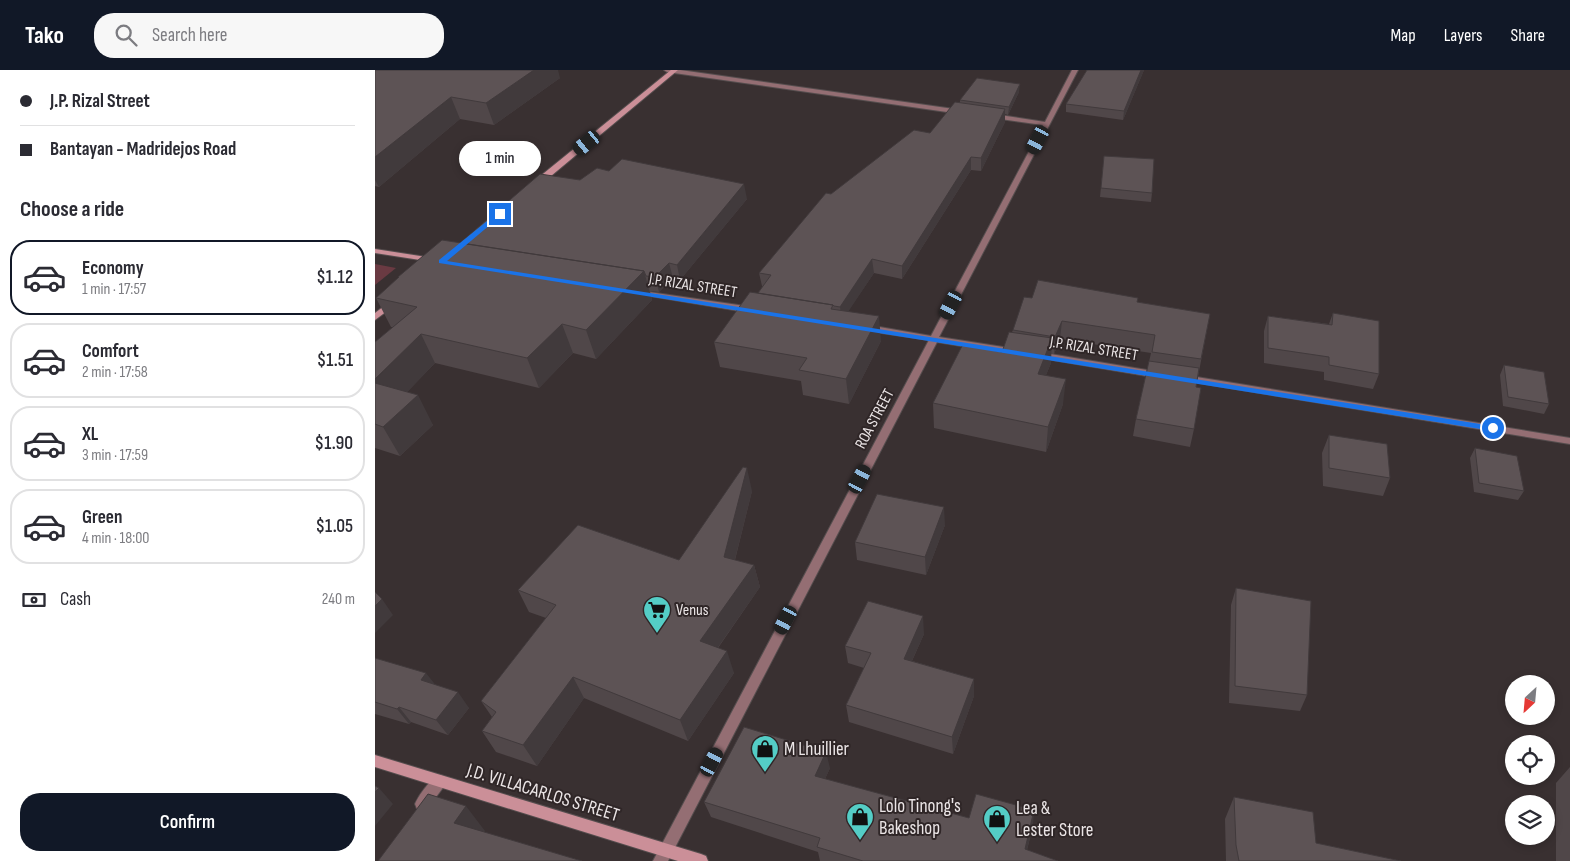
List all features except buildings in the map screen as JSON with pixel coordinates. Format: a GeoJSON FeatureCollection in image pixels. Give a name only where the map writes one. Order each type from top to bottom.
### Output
{"type":"FeatureCollection","features":[{"type":"Feature","properties":{"kind":"main road"},"geometry":{"type":"LineString","coordinates":[[533,187],[672,70]]}},
{"type":"Feature","properties":{"kind":"main road"},"geometry":{"type":"LineString","coordinates":[[375,251],[442,262],[434,268]]}},
{"type":"Feature","properties":{"kind":"main road"},"geometry":{"type":"LineString","coordinates":[[375,317],[397,298]]}},
{"type":"Feature","properties":{"kind":"main road","name":"J.D. VILLACARLOS STREET"},"geometry":{"type":"LineString","coordinates":[[375,761],[663,855],[701,861]]}},
{"type":"Feature","properties":{"kind":"street"},"geometry":{"type":"LineString","coordinates":[[672,70],[968,113]]}},
{"type":"Feature","properties":{"kind":"street","name":"ROA STREET"},"geometry":{"type":"LineString","coordinates":[[663,855],[1075,70]]}},
{"type":"Feature","properties":{"kind":"street"},"geometry":{"type":"LineString","coordinates":[[988,116],[1047,124]]}},
{"type":"Feature","properties":{"kind":"street","name":"J.P. RIZAL STREET"},"geometry":{"type":"LineString","coordinates":[[629,291],[767,312]]}},
{"type":"Feature","properties":{"kind":"street"},"geometry":{"type":"LineString","coordinates":[[855,326],[1022,352]]}},
{"type":"Feature","properties":{"kind":"street","name":"J.P. RIZAL STREET"},"geometry":{"type":"LineString","coordinates":[[1032,354],[1169,376]]}},
{"type":"Feature","properties":{"kind":"street"},"geometry":{"type":"LineString","coordinates":[[1179,378],[1570,441]]}},
{"type":"Feature","properties":{"kind":"street"},"geometry":{"type":"LineString","coordinates":[[416,813],[440,781]]}},
{"type":"Feature","properties":{"kind":"shaded area"},"geometry":{"type":"Polygon","coordinates":[[[375,264],[396,268],[375,285],[375,264]]]}},
{"type":"Feature","properties":{"kind":"place","name":"Venus"},"geometry":{"type":"Point","coordinates":[657,634]}},
{"type":"Feature","properties":{"kind":"place","name":"M Lhuillier"},"geometry":{"type":"Point","coordinates":[765,773]}},
{"type":"Feature","properties":{"kind":"place","name":"Lolo Tinong's Bakeshop"},"geometry":{"type":"Point","coordinates":[860,841]}},
{"type":"Feature","properties":{"kind":"place","name":"Lea & Lester Store"},"geometry":{"type":"Point","coordinates":[997,843]}},
{"type":"Feature","properties":{"kind":"route"},"geometry":{"type":"LineString","coordinates":[[500,214],[442,262],[934,338],[1493,428]]}}]}
